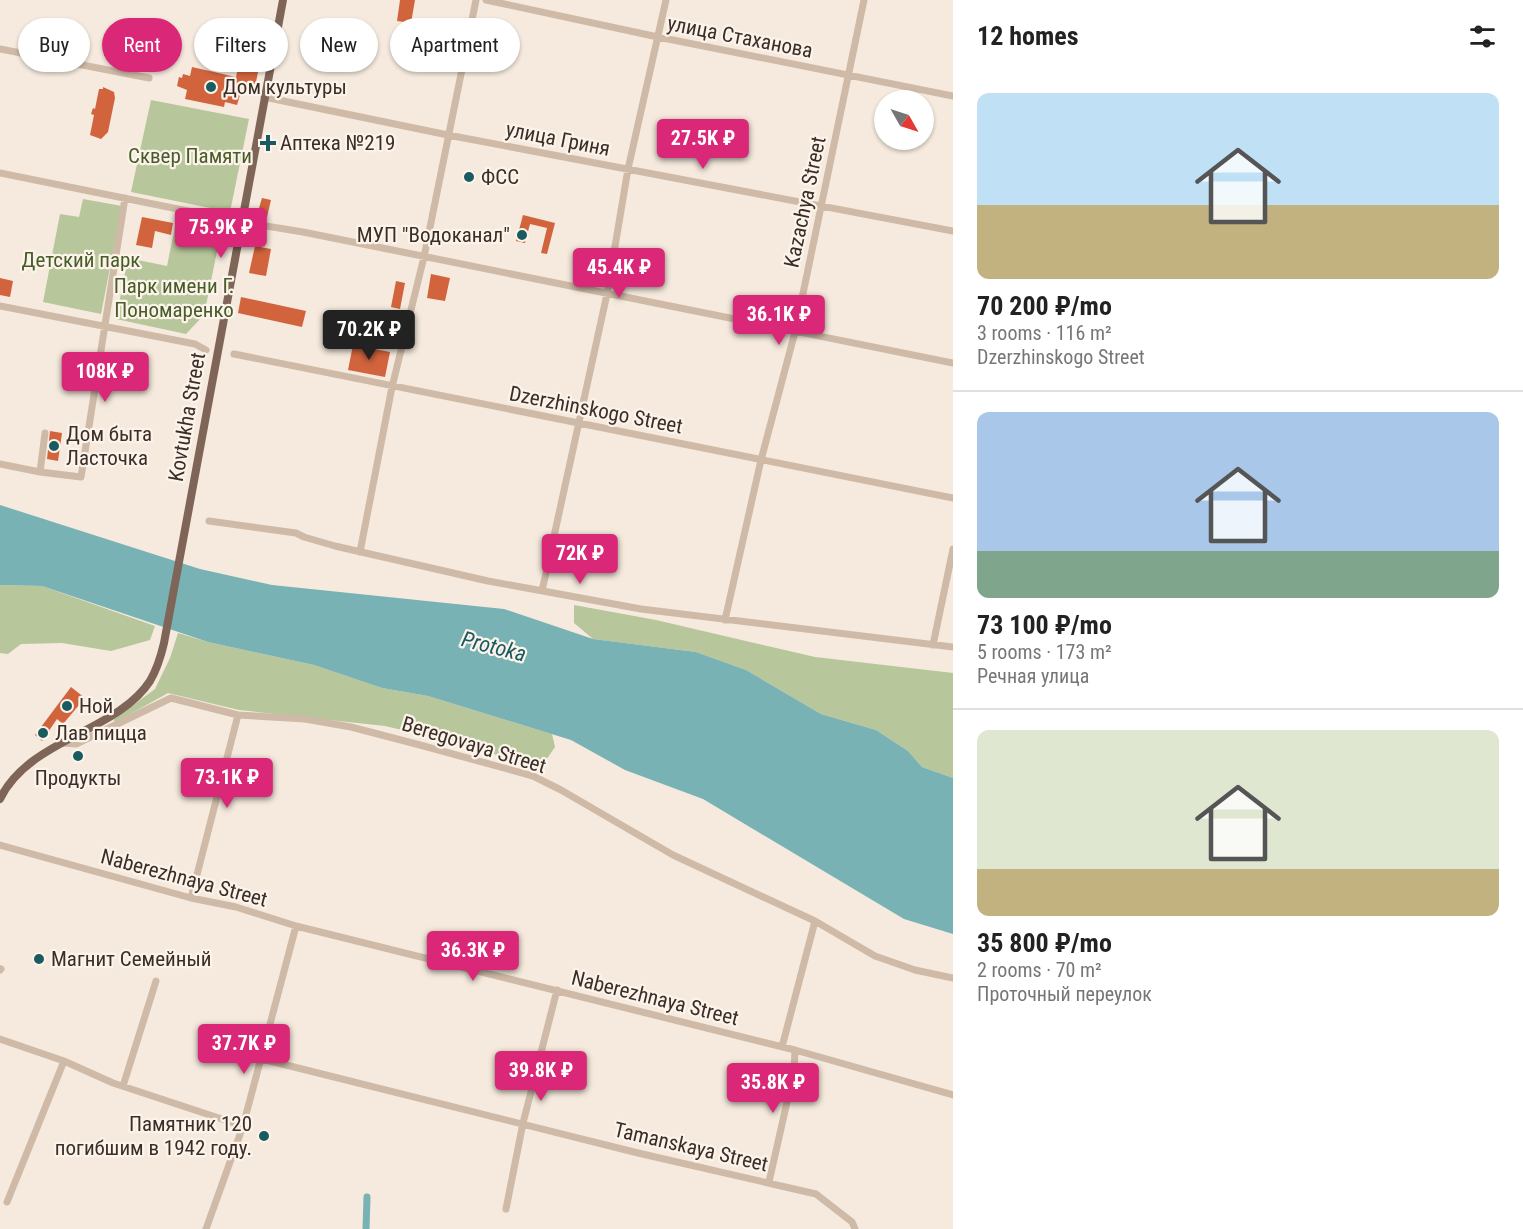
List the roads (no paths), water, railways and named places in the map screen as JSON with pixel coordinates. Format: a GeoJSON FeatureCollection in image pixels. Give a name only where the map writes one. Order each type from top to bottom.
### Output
{"type":"FeatureCollection","features":[{"type":"Feature","properties":{"kind":"main road","name":"Kovtukha Street"},"geometry":{"type":"LineString","coordinates":[[0,800],[19,773],[62,743],[122,708],[141,692],[158,666],[165,643],[283,0]]}},
{"type":"Feature","properties":{"kind":"street"},"geometry":{"type":"LineString","coordinates":[[360,552],[392,387],[424,257],[476,0]]}},
{"type":"Feature","properties":{"kind":"street","name":"улица Стаханова"},"geometry":{"type":"LineString","coordinates":[[486,0],[658,38],[953,96]]}},
{"type":"Feature","properties":{"kind":"street"},"geometry":{"type":"LineString","coordinates":[[542,591],[607,294],[628,169],[666,0]]}},
{"type":"Feature","properties":{"kind":"street","name":"Kazachya Street"},"geometry":{"type":"LineString","coordinates":[[725,621],[761,460],[795,332],[864,0]]}},
{"type":"Feature","properties":{"kind":"street"},"geometry":{"type":"LineString","coordinates":[[0,49],[149,78]]}},
{"type":"Feature","properties":{"kind":"street","name":"улица Гриня"},"geometry":{"type":"LineString","coordinates":[[264,97],[448,135],[953,231]]}},
{"type":"Feature","properties":{"kind":"street"},"geometry":{"type":"LineString","coordinates":[[0,174],[314,234],[953,363]]}},
{"type":"Feature","properties":{"kind":"street"},"geometry":{"type":"LineString","coordinates":[[0,464],[81,477],[125,198]]}},
{"type":"Feature","properties":{"kind":"street"},"geometry":{"type":"LineString","coordinates":[[0,306],[195,344],[206,350]]}},
{"type":"Feature","properties":{"kind":"street","name":"Dzerzhinskogo Street"},"geometry":{"type":"LineString","coordinates":[[234,354],[953,498]]}},
{"type":"Feature","properties":{"kind":"street"},"geometry":{"type":"LineString","coordinates":[[40,472],[45,433]]}},
{"type":"Feature","properties":{"kind":"street"},"geometry":{"type":"LineString","coordinates":[[209,521],[296,533],[360,552],[542,591],[641,609],[953,647]]}},
{"type":"Feature","properties":{"kind":"street"},"geometry":{"type":"LineString","coordinates":[[933,645],[953,549]]}},
{"type":"Feature","properties":{"kind":"street","name":"Beregovaya Street"},"geometry":{"type":"LineString","coordinates":[[62,743],[76,744],[171,698],[238,715],[305,719],[351,727],[532,776],[561,790],[673,855],[815,921],[875,956],[915,970],[953,978]]}},
{"type":"Feature","properties":{"kind":"street"},"geometry":{"type":"LineString","coordinates":[[191,898],[238,715]]}},
{"type":"Feature","properties":{"kind":"street","name":"Naberezhnaya Street"},"geometry":{"type":"LineString","coordinates":[[0,844],[191,898],[236,907],[296,926],[795,1050],[953,1095]]}},
{"type":"Feature","properties":{"kind":"street"},"geometry":{"type":"LineString","coordinates":[[782,1047],[815,921]]}},
{"type":"Feature","properties":{"kind":"street"},"geometry":{"type":"LineString","coordinates":[[206,1229],[243,1126],[296,926]]}},
{"type":"Feature","properties":{"kind":"street"},"geometry":{"type":"LineString","coordinates":[[123,1086],[156,981]]}},
{"type":"Feature","properties":{"kind":"street"},"geometry":{"type":"LineString","coordinates":[[506,1209],[523,1123],[557,990]]}},
{"type":"Feature","properties":{"kind":"street"},"geometry":{"type":"LineString","coordinates":[[0,1039],[64,1061],[123,1086],[243,1126]]}},
{"type":"Feature","properties":{"kind":"street"},"geometry":{"type":"LineString","coordinates":[[769,1182],[775,1167],[794,1071],[795,1050]]}},
{"type":"Feature","properties":{"kind":"street","name":"Tamanskaya Street"},"geometry":{"type":"LineString","coordinates":[[262,1059],[638,1153],[816,1194],[852,1222],[855,1229]]}},
{"type":"Feature","properties":{"kind":"street"},"geometry":{"type":"LineString","coordinates":[[7,1202],[64,1061]]}},
{"type":"Feature","properties":{"kind":"water","name":"Protoka"},"geometry":{"type":"Polygon","coordinates":[[[0,505],[200,569],[272,585],[504,609],[593,639],[696,652],[746,670],[821,714],[876,730],[908,751],[922,767],[953,778],[953,934],[904,919],[703,799],[625,770],[571,740],[428,696],[382,688],[314,665],[208,642],[42,586],[0,585],[0,505]]]}},
{"type":"Feature","properties":{"kind":"waterway"},"geometry":{"type":"LineString","coordinates":[[366,1229],[367,1197]]}},
{"type":"Feature","properties":{"kind":"place","name":"Дом культуры"},"geometry":{"type":"Point","coordinates":[211,87]}},
{"type":"Feature","properties":{"kind":"place","name":"Аптека №219"},"geometry":{"type":"Point","coordinates":[268,143]}},
{"type":"Feature","properties":{"kind":"place","name":"ФСС"},"geometry":{"type":"Point","coordinates":[469,177]}},
{"type":"Feature","properties":{"kind":"place","name":"МУП \"Водоканал\""},"geometry":{"type":"Point","coordinates":[522,235]}},
{"type":"Feature","properties":{"kind":"place","name":"Дом быта Ласточка"},"geometry":{"type":"Point","coordinates":[54,446]}},
{"type":"Feature","properties":{"kind":"place","name":"Ной"},"geometry":{"type":"Point","coordinates":[67,706]}},
{"type":"Feature","properties":{"kind":"place","name":"Лав пицца"},"geometry":{"type":"Point","coordinates":[43,733]}},
{"type":"Feature","properties":{"kind":"place","name":"Продукты"},"geometry":{"type":"Point","coordinates":[78,756]}},
{"type":"Feature","properties":{"kind":"place","name":"Магнит Семейный"},"geometry":{"type":"Point","coordinates":[39,959]}},
{"type":"Feature","properties":{"kind":"place","name":"Памятник 120 погибшим в 1942 году."},"geometry":{"type":"Point","coordinates":[264,1136]}},
{"type":"Feature","properties":{"kind":"park label","name":"Сквер Памяти"},"geometry":{"type":"Point","coordinates":[190,156]}},
{"type":"Feature","properties":{"kind":"park label","name":"Детский парк"},"geometry":{"type":"Point","coordinates":[81,260]}},
{"type":"Feature","properties":{"kind":"park label","name":"Парк имени Г. Пономаренко"},"geometry":{"type":"Point","coordinates":[174,298]}}]}
